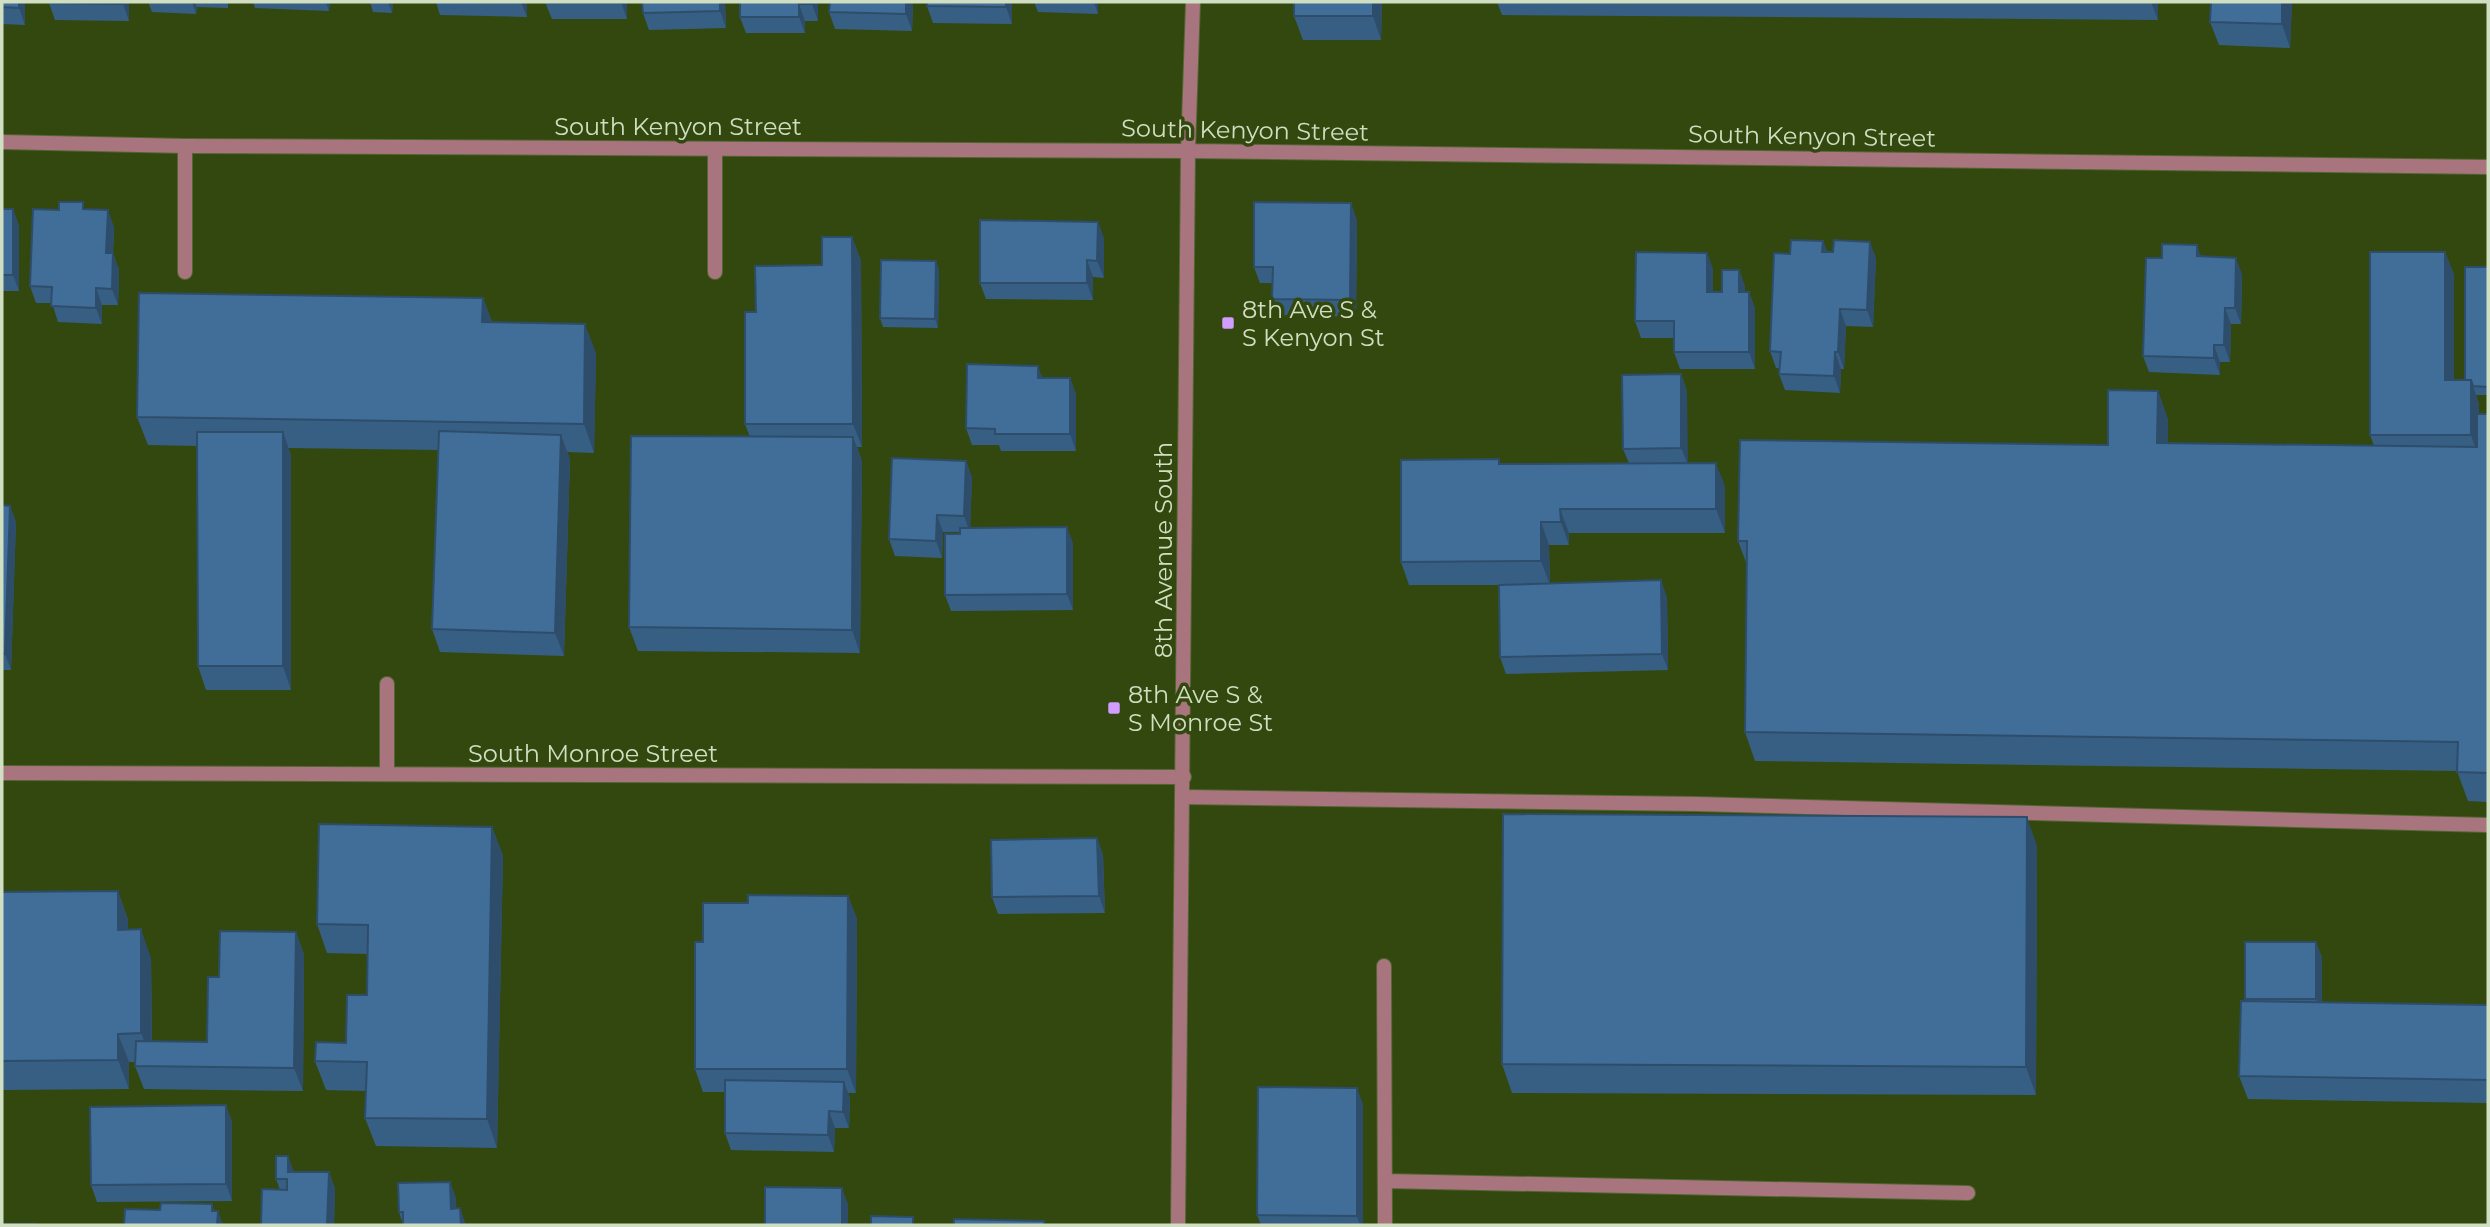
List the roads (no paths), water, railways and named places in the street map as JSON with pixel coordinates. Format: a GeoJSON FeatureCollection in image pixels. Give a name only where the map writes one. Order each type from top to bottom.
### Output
{"type":"FeatureCollection","features":[{"type":"Feature","properties":{"kind":"street","name":"8th Avenue South"},"geometry":{"type":"LineString","coordinates":[[1178,1225],[1188,151],[1193,2]]}},
{"type":"Feature","properties":{"kind":"street","name":"South Kenyon Street"},"geometry":{"type":"LineString","coordinates":[[2,142],[185,146],[1188,151],[2488,167]]}},
{"type":"Feature","properties":{"kind":"street"},"geometry":{"type":"LineString","coordinates":[[185,146],[185,272]]}},
{"type":"Feature","properties":{"kind":"street"},"geometry":{"type":"LineString","coordinates":[[715,149],[715,272]]}},
{"type":"Feature","properties":{"kind":"street"},"geometry":{"type":"LineString","coordinates":[[387,684],[387,775]]}},
{"type":"Feature","properties":{"kind":"street","name":"South Monroe Street"},"geometry":{"type":"LineString","coordinates":[[2,773],[1184,777]]}},
{"type":"Feature","properties":{"kind":"street"},"geometry":{"type":"LineString","coordinates":[[1183,797],[1697,804],[2488,825]]}},
{"type":"Feature","properties":{"kind":"street"},"geometry":{"type":"LineString","coordinates":[[1384,966],[1385,1225]]}},
{"type":"Feature","properties":{"kind":"street"},"geometry":{"type":"LineString","coordinates":[[1385,1181],[1968,1193]]}},
{"type":"Feature","properties":{"kind":"place","name":"8th Ave S & S Kenyon St"},"geometry":{"type":"Point","coordinates":[1228,323]}},
{"type":"Feature","properties":{"kind":"place","name":"8th Ave S & S Monroe St"},"geometry":{"type":"Point","coordinates":[1114,708]}}]}
